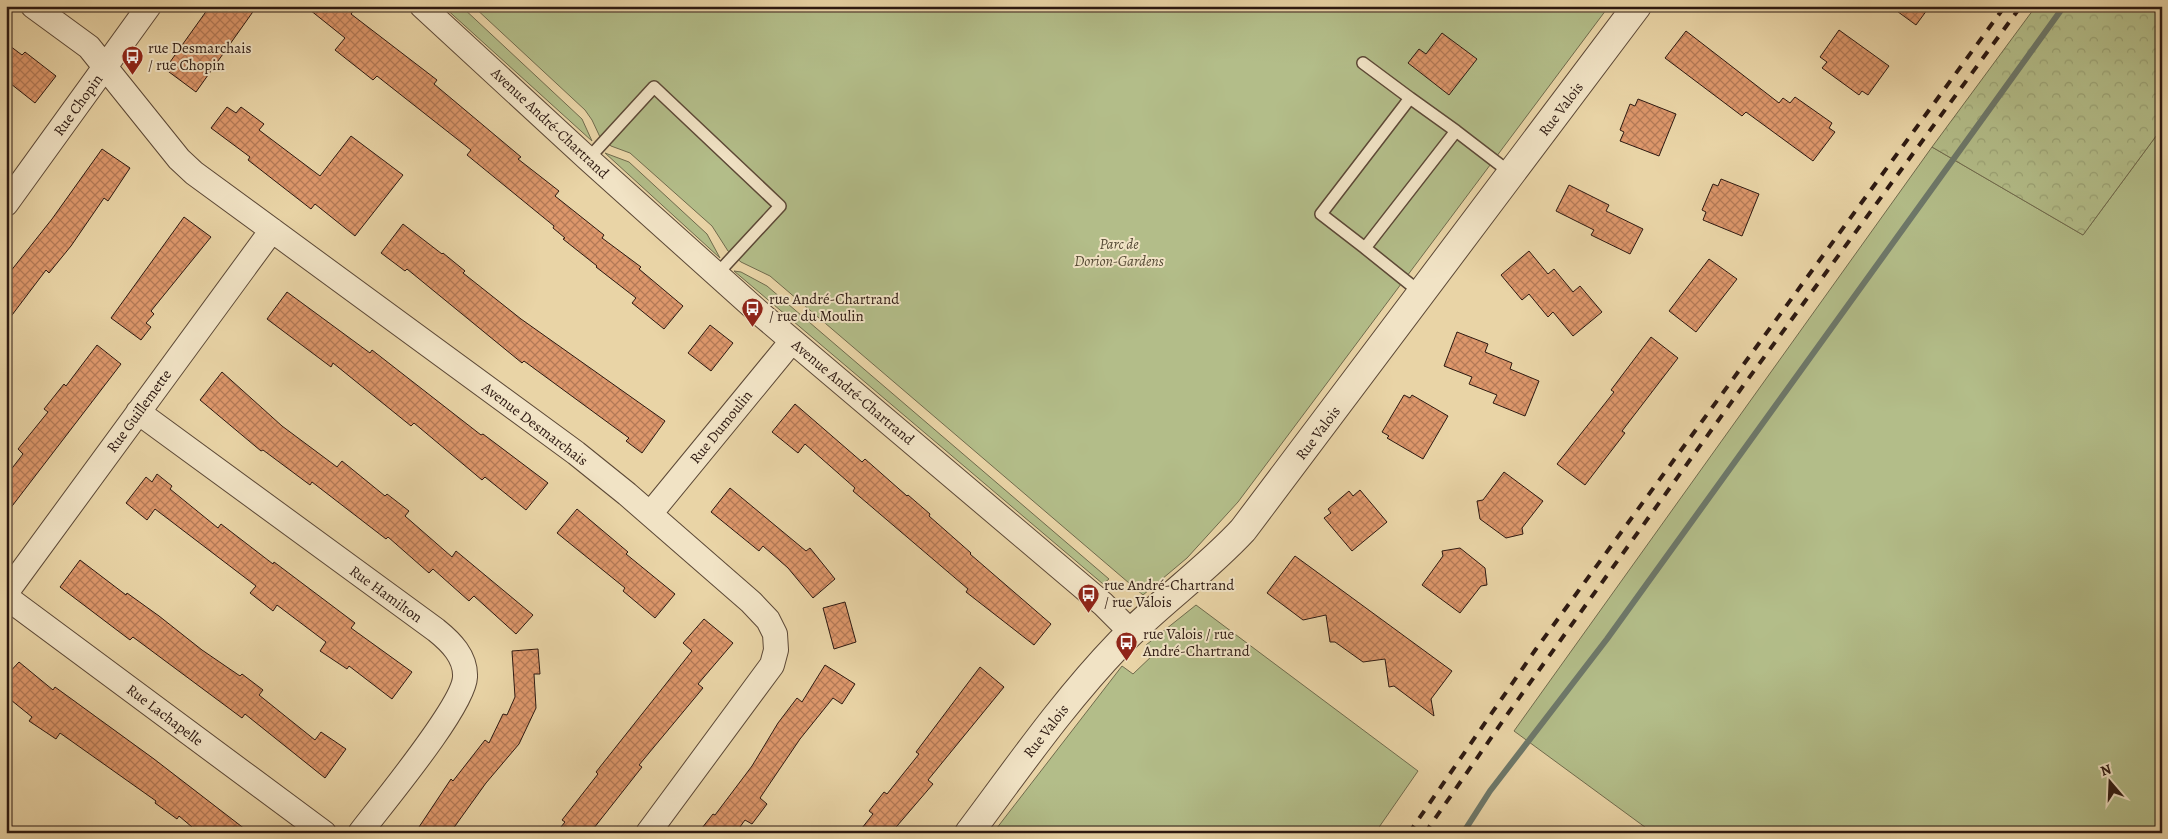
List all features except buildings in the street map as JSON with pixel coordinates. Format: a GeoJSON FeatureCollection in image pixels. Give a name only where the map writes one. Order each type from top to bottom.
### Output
{"type":"FeatureCollection","features":[{"type":"Feature","properties":{"kind":"street","name":"Avenue Desmarchais"},"geometry":{"type":"LineString","coordinates":[[33,6],[89,47],[185,166],[576,453],[650,514],[761,612],[772,626],[776,650],[775,657],[766,674],[648,833]]}},
{"type":"Feature","properties":{"kind":"street","name":"Rue Chopin"},"geometry":{"type":"LineString","coordinates":[[6,204],[149,6]]}},
{"type":"Feature","properties":{"kind":"street","name":"Avenue André-Chartrand"},"geometry":{"type":"LineString","coordinates":[[422,6],[588,159],[792,341],[1103,604],[1131,632]]}},
{"type":"Feature","properties":{"kind":"street","name":"Rue Valois"},"geometry":{"type":"LineString","coordinates":[[969,833],[1086,681],[1131,632],[1196,578],[1243,530],[1637,6]]}},
{"type":"Feature","properties":{"kind":"street","name":"Rue Guillemette"},"geometry":{"type":"LineString","coordinates":[[6,592],[272,230]]}},
{"type":"Feature","properties":{"kind":"street","name":"Rue Dumoulin"},"geometry":{"type":"LineString","coordinates":[[650,514],[792,341]]}},
{"type":"Feature","properties":{"kind":"street","name":"Rue Hamilton"},"geometry":{"type":"LineString","coordinates":[[138,412],[436,630],[451,644],[462,659],[465,675],[464,684],[452,710],[360,833]]}},
{"type":"Feature","properties":{"kind":"street","name":"Rue Lachapelle"},"geometry":{"type":"LineString","coordinates":[[6,597],[324,833]]}},
{"type":"Feature","properties":{"kind":"lane"},"geometry":{"type":"LineString","coordinates":[[1363,63],[1512,174]]}},
{"type":"Feature","properties":{"kind":"lane"},"geometry":{"type":"LineString","coordinates":[[588,159],[654,87],[780,206],[717,274]]}},
{"type":"Feature","properties":{"kind":"lane"},"geometry":{"type":"LineString","coordinates":[[1410,98],[1321,214],[1422,294]]}},
{"type":"Feature","properties":{"kind":"lane"},"geometry":{"type":"LineString","coordinates":[[1365,248],[1456,131]]}},
{"type":"Feature","properties":{"kind":"green space"},"geometry":{"type":"Polygon","coordinates":[[[443,6],[461,6],[582,119],[592,141],[443,6]]]}},
{"type":"Feature","properties":{"kind":"green space","name":"Parc de Dorion-Gardens"},"geometry":{"type":"Polygon","coordinates":[[[473,6],[1609,6],[1238,502],[1187,558],[1143,595],[770,276],[741,262],[728,251],[712,226],[630,153],[611,146],[600,137],[585,110],[473,6]]]}},
{"type":"Feature","properties":{"kind":"green space"},"geometry":{"type":"Polygon","coordinates":[[[2036,6],[2162,6],[2162,128],[2083,235],[1932,147],[2036,6]]]}},
{"type":"Feature","properties":{"kind":"green space"},"geometry":{"type":"Polygon","coordinates":[[[2162,128],[2162,833],[1653,833],[1514,731],[1932,147],[2083,235],[2162,128]]]}},
{"type":"Feature","properties":{"kind":"green space"},"geometry":{"type":"Polygon","coordinates":[[[605,153],[629,162],[707,234],[720,258],[605,153]]]}},
{"type":"Feature","properties":{"kind":"green space"},"geometry":{"type":"Polygon","coordinates":[[[734,271],[741,272],[767,286],[1109,579],[1103,584],[734,271]]]}},
{"type":"Feature","properties":{"kind":"green space"},"geometry":{"type":"Polygon","coordinates":[[[1196,605],[1418,771],[1375,833],[993,833],[1122,666],[1133,674],[1154,654],[1146,645],[1196,605]]]}},
{"type":"Feature","properties":{"kind":"waterway"},"geometry":{"type":"LineString","coordinates":[[1463,833],[1490,791],[1607,639],[2064,6]]}},
{"type":"Feature","properties":{"kind":"railway"},"geometry":{"type":"LineString","coordinates":[[1409,833],[1536,649],[2005,6]]}},
{"type":"Feature","properties":{"kind":"railway"},"geometry":{"type":"LineString","coordinates":[[1425,833],[1509,712],[1743,386],[2021,6]]}},
{"type":"Feature","properties":{"kind":"place","name":"rue Desmarchais / rue Chopin"},"geometry":{"type":"Point","coordinates":[132,76]}},
{"type":"Feature","properties":{"kind":"place","name":"rue André-Chartrand / rue du Moulin"},"geometry":{"type":"Point","coordinates":[753,327]}},
{"type":"Feature","properties":{"kind":"place","name":"rue André-Chartrand / rue Valois"},"geometry":{"type":"Point","coordinates":[1088,613]}},
{"type":"Feature","properties":{"kind":"place","name":"rue Valois / rue André-Chartrand"},"geometry":{"type":"Point","coordinates":[1127,662]}}]}
